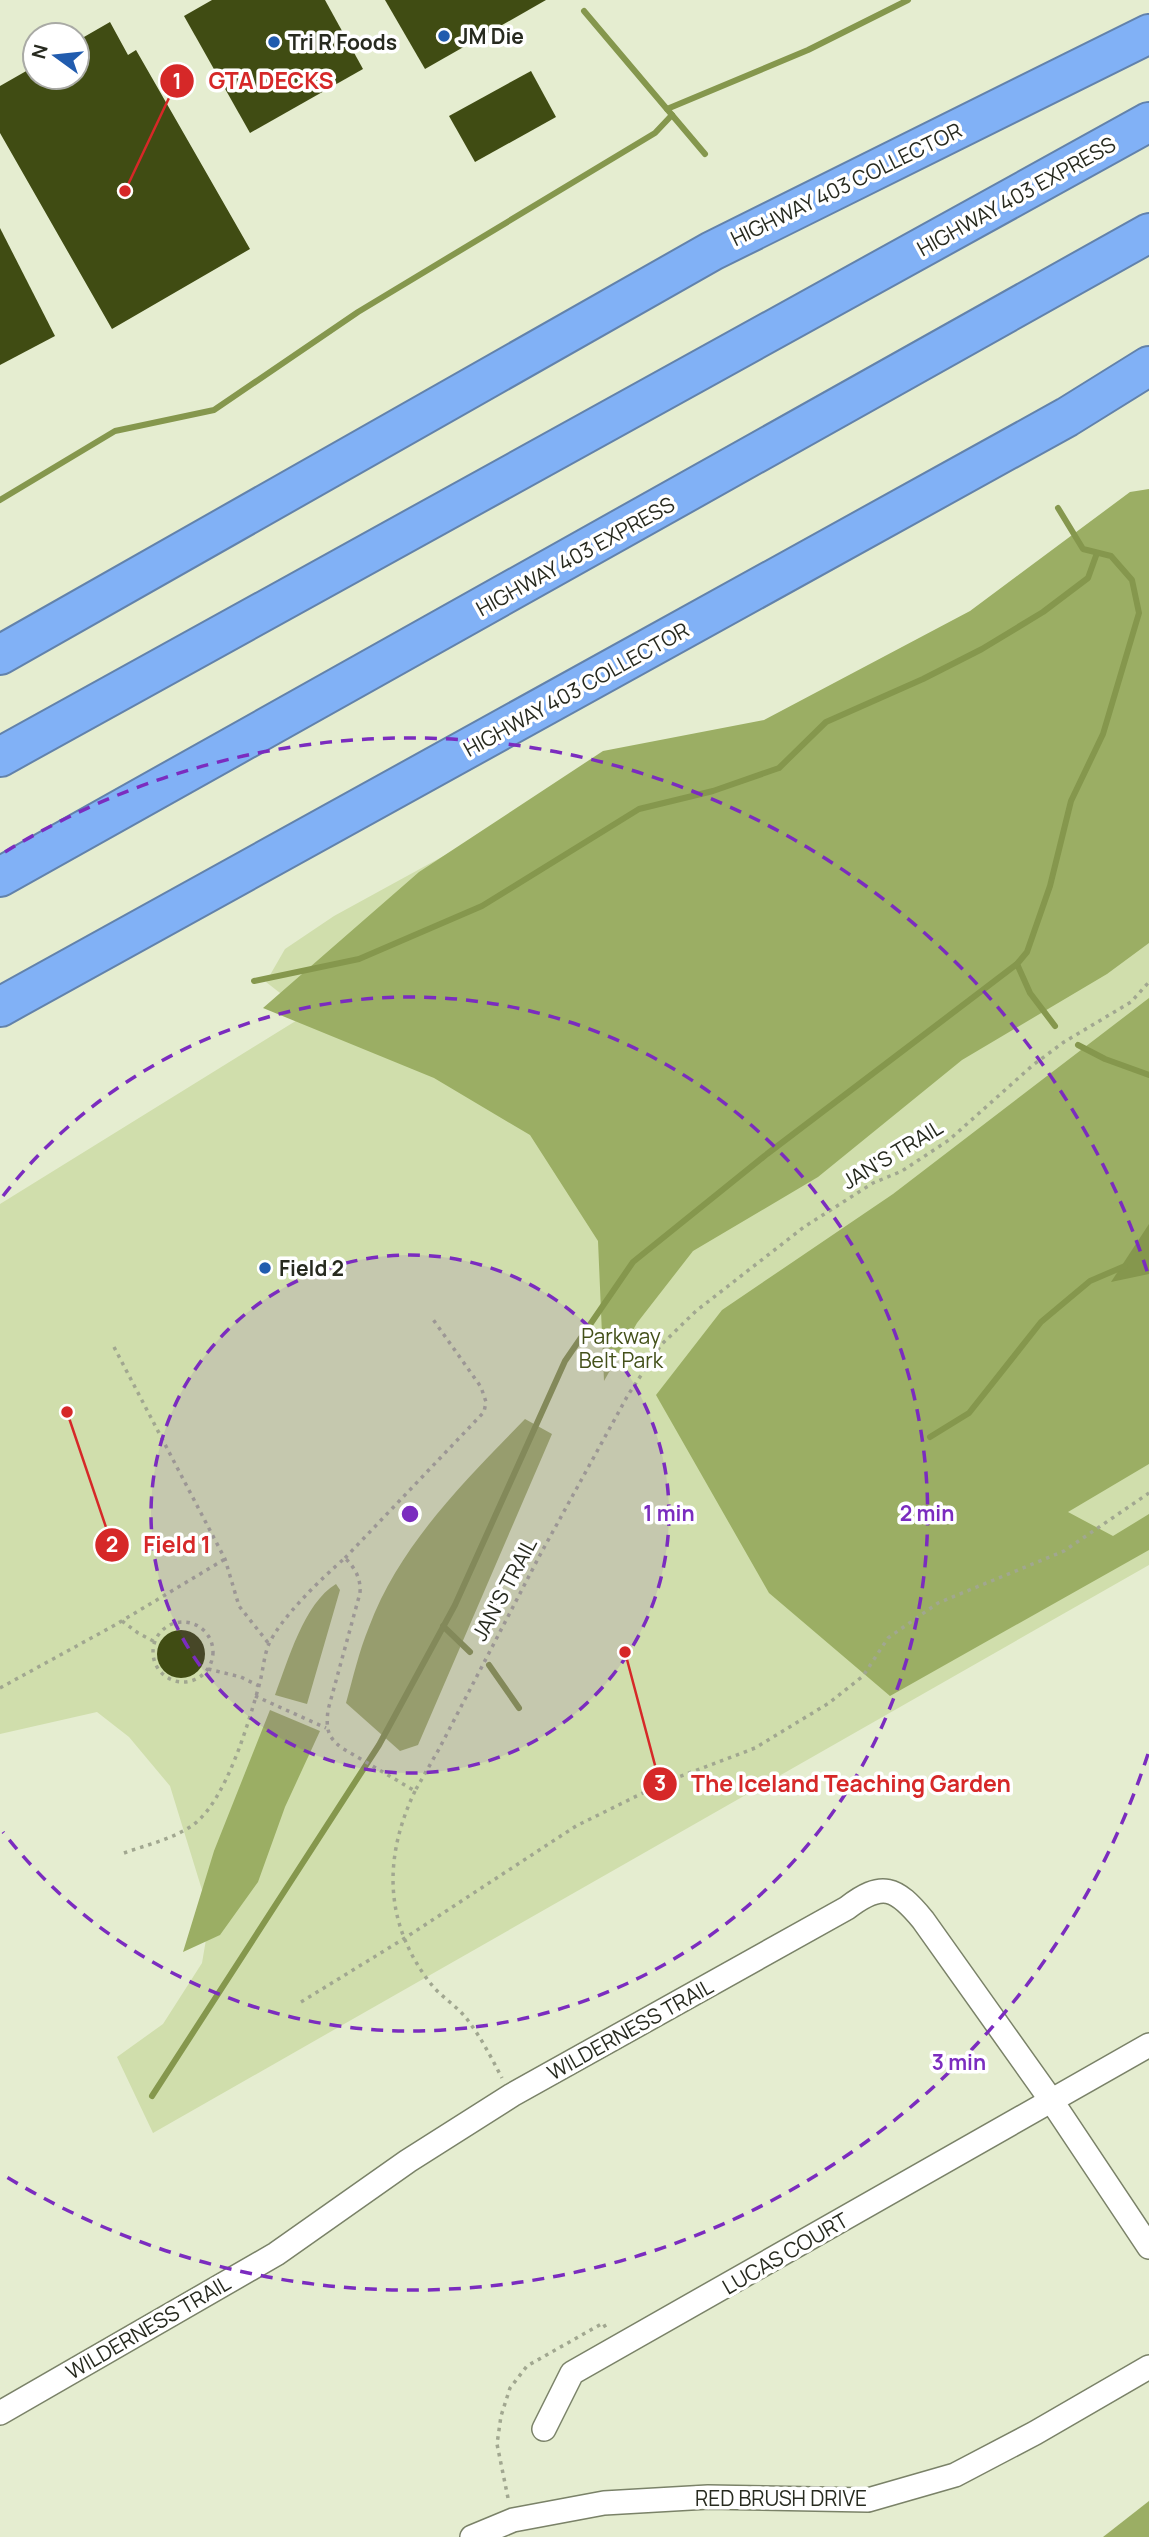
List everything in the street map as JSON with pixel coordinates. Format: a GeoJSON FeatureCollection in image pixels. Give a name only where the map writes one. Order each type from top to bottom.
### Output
{"type":"FeatureCollection","features":[{"type":"Feature","properties":{"kind":"highway"},"geometry":{"type":"LineString","coordinates":[[712,251],[1149,6]]}},
{"type":"Feature","properties":{"kind":"highway","name":"HIGHWAY 403 COLLECTOR"},"geometry":{"type":"LineString","coordinates":[[0,655],[712,251],[1149,34]]}},
{"type":"Feature","properties":{"kind":"highway","name":"HIGHWAY 403 EXPRESS"},"geometry":{"type":"LineString","coordinates":[[0,757],[1149,122]]}},
{"type":"Feature","properties":{"kind":"highway","name":"HIGHWAY 403 EXPRESS"},"geometry":{"type":"LineString","coordinates":[[0,877],[1149,233]]}},
{"type":"Feature","properties":{"kind":"highway","name":"HIGHWAY 403 COLLECTOR"},"geometry":{"type":"LineString","coordinates":[[0,1007],[1067,417],[1149,366]]}},
{"type":"Feature","properties":{"kind":"highway"},"geometry":{"type":"LineString","coordinates":[[1067,417],[1149,388]]}},
{"type":"Feature","properties":{"kind":"street","name":"WILDERNESS TRAIL"},"geometry":{"type":"LineString","coordinates":[[0,2413],[275,2254],[408,2161],[512,2095],[847,1908],[867,1893],[877,1891],[896,1894],[906,1899],[915,1909],[1051,2100],[1149,2247]]}},
{"type":"Feature","properties":{"kind":"street","name":"LUCAS COURT"},"geometry":{"type":"LineString","coordinates":[[544,2429],[572,2373],[1149,2045]]}},
{"type":"Feature","properties":{"kind":"street","name":"RED BRUSH DRIVE"},"geometry":{"type":"LineString","coordinates":[[472,2537],[513,2520],[604,2503],[708,2497],[868,2500],[955,2474],[1035,2433],[1149,2367]]}},
{"type":"Feature","properties":{"kind":"path","name":"JAN'S TRAIL"},"geometry":{"type":"LineString","coordinates":[[512,2095],[469,2021],[449,1999],[434,1988],[420,1969],[405,1938],[395,1908],[391,1877],[396,1841],[404,1814],[415,1791],[628,1395],[661,1345],[696,1311],[804,1227],[873,1183],[902,1171],[949,1140],[1033,1065],[1064,1042],[1131,1002],[1149,982]]}},
{"type":"Feature","properties":{"kind":"path"},"geometry":{"type":"LineString","coordinates":[[124,1853],[181,1832],[209,1810],[237,1755],[269,1644],[297,1606],[484,1412],[486,1402],[481,1387],[432,1318]]}},
{"type":"Feature","properties":{"kind":"path"},"geometry":{"type":"LineString","coordinates":[[114,1347],[225,1559],[239,1606],[269,1644]]}},
{"type":"Feature","properties":{"kind":"path"},"geometry":{"type":"LineString","coordinates":[[301,2002],[405,1938],[576,1826],[663,1783],[755,1748],[829,1703],[863,1676],[888,1638],[938,1603],[1064,1551],[1149,1493]]}},
{"type":"Feature","properties":{"kind":"path"},"geometry":{"type":"LineString","coordinates":[[345,1558],[361,1582],[360,1593],[328,1710],[326,1728],[332,1741],[415,1791]]}},
{"type":"Feature","properties":{"kind":"path"},"geometry":{"type":"LineString","coordinates":[[0,1688],[225,1559]]}},
{"type":"Feature","properties":{"kind":"path"},"geometry":{"type":"LineString","coordinates":[[122,1620],[155,1642]]}},
{"type":"Feature","properties":{"kind":"path"},"geometry":{"type":"LineString","coordinates":[[191,1623],[199,1627],[211,1642],[213,1651],[208,1669],[194,1681],[175,1682],[166,1678],[154,1663],[152,1654],[155,1642],[163,1629],[172,1624],[191,1623]]}},
{"type":"Feature","properties":{"kind":"path"},"geometry":{"type":"LineString","coordinates":[[208,1669],[241,1677],[259,1686]]}},
{"type":"Feature","properties":{"kind":"path"},"geometry":{"type":"LineString","coordinates":[[255,1696],[326,1728]]}},
{"type":"Feature","properties":{"kind":"green space"},"geometry":{"type":"Polygon","coordinates":[[[1149,489],[1149,943],[1107,974],[962,1060],[818,1177],[693,1251],[637,1323],[604,1381],[598,1241],[530,1135],[434,1078],[263,1008],[419,872],[603,751],[764,720],[970,611],[1130,492],[1149,489]]]}},
{"type":"Feature","properties":{"kind":"green space","name":"Parkway Belt Park"},"geometry":{"type":"Polygon","coordinates":[[[1149,559],[1149,1565],[153,2133],[117,2057],[163,2024],[202,1963],[210,1916],[170,1786],[129,1737],[97,1712],[0,1734],[0,1204],[307,1014],[266,982],[285,949],[334,916],[480,836],[518,833],[1149,559]]]}},
{"type":"Feature","properties":{"kind":"green space"},"geometry":{"type":"Polygon","coordinates":[[[1149,998],[1149,1464],[1068,1512],[1113,1536],[1149,1514],[1149,1550],[890,1696],[769,1593],[656,1395],[722,1310],[893,1194],[1149,998]]]}},
{"type":"Feature","properties":{"kind":"green space"},"geometry":{"type":"Polygon","coordinates":[[[525,1419],[552,1434],[418,1745],[400,1751],[346,1703],[365,1636],[382,1597],[416,1541],[457,1490],[525,1419]]]}},
{"type":"Feature","properties":{"kind":"green space"},"geometry":{"type":"Polygon","coordinates":[[[336,1584],[340,1590],[307,1704],[275,1695],[306,1619],[325,1593],[336,1584]]]}},
{"type":"Feature","properties":{"kind":"green space"},"geometry":{"type":"Polygon","coordinates":[[[270,1710],[320,1731],[285,1807],[258,1882],[220,1935],[183,1952],[214,1851],[270,1710]]]}},
{"type":"Feature","properties":{"kind":"green space"},"geometry":{"type":"Polygon","coordinates":[[[1149,2501],[1149,2537],[1103,2537],[1149,2501]]]}},
{"type":"Feature","properties":{"kind":"shaded area"},"geometry":{"type":"Polygon","coordinates":[[[1149,1224],[1149,1274],[1111,1282],[1149,1224]]]}},
{"type":"Feature","properties":{"kind":"building","name":"Tri R Foods"},"geometry":{"type":"Polygon","coordinates":[[[212,0],[325,0],[363,69],[250,133],[184,16],[212,0]]]}},
{"type":"Feature","properties":{"kind":"building","name":"JM Die"},"geometry":{"type":"Polygon","coordinates":[[[385,0],[546,0],[425,69],[385,0]]]}},
{"type":"Feature","properties":{"kind":"building"},"geometry":{"type":"Polygon","coordinates":[[[110,22],[128,55],[136,50],[250,249],[112,329],[0,133],[0,86],[21,74],[21,91],[91,91],[91,33],[110,22]]]}},
{"type":"Feature","properties":{"kind":"building"},"geometry":{"type":"Polygon","coordinates":[[[531,71],[556,117],[475,162],[449,116],[531,71]]]}},
{"type":"Feature","properties":{"kind":"building"},"geometry":{"type":"Polygon","coordinates":[[[0,228],[55,336],[0,365],[0,228]]]}},
{"type":"Feature","properties":{"kind":"building"},"geometry":{"type":"Polygon","coordinates":[[[181,1630],[198,1637],[205,1654],[198,1671],[181,1678],[164,1671],[157,1654],[164,1637],[181,1630]]]}},
{"type":"Feature","properties":{"kind":"waterway"},"geometry":{"type":"LineString","coordinates":[[667,109],[808,50],[908,0]]}},
{"type":"Feature","properties":{"kind":"waterway"},"geometry":{"type":"LineString","coordinates":[[584,11],[705,154]]}},
{"type":"Feature","properties":{"kind":"waterway"},"geometry":{"type":"LineString","coordinates":[[0,500],[115,431],[214,410],[358,312],[655,133],[672,115]]}},
{"type":"Feature","properties":{"kind":"waterway"},"geometry":{"type":"LineString","coordinates":[[152,2096],[379,1745],[455,1605],[565,1361],[633,1262],[767,1154],[1017,964],[1027,952],[1050,886],[1071,801],[1103,734],[1139,613],[1132,580],[1111,556],[1083,549],[1058,508]]}},
{"type":"Feature","properties":{"kind":"waterway"},"geometry":{"type":"LineString","coordinates":[[254,981],[359,959],[482,906],[639,809],[713,791],[779,768],[826,722],[923,679],[982,649],[1043,612],[1088,578],[1097,553]]}},
{"type":"Feature","properties":{"kind":"waterway"},"geometry":{"type":"LineString","coordinates":[[1017,964],[1030,993],[1055,1026]]}},
{"type":"Feature","properties":{"kind":"waterway"},"geometry":{"type":"LineString","coordinates":[[1078,1045],[1105,1059],[1149,1075]]}},
{"type":"Feature","properties":{"kind":"waterway"},"geometry":{"type":"LineString","coordinates":[[930,1437],[969,1413],[1041,1322],[1090,1281],[1125,1266]]}},
{"type":"Feature","properties":{"kind":"waterway"},"geometry":{"type":"LineString","coordinates":[[443,1626],[470,1652]]}},
{"type":"Feature","properties":{"kind":"waterway"},"geometry":{"type":"LineString","coordinates":[[489,1665],[519,1708]]}},
{"type":"Feature","properties":{"kind":"place","name":"JM Die"},"geometry":{"type":"Point","coordinates":[444,36]}},
{"type":"Feature","properties":{"kind":"place","name":"Tri R Foods"},"geometry":{"type":"Point","coordinates":[274,42]}},
{"type":"Feature","properties":{"kind":"place","name":"GTA DECKS"},"geometry":{"type":"Point","coordinates":[125,191]}},
{"type":"Feature","properties":{"kind":"place","name":"Field 2"},"geometry":{"type":"Point","coordinates":[265,1268]}},
{"type":"Feature","properties":{"kind":"place","name":"Field 1"},"geometry":{"type":"Point","coordinates":[67,1412]}},
{"type":"Feature","properties":{"kind":"place","name":"The Iceland Teaching Garden"},"geometry":{"type":"Point","coordinates":[625,1652]}}]}
